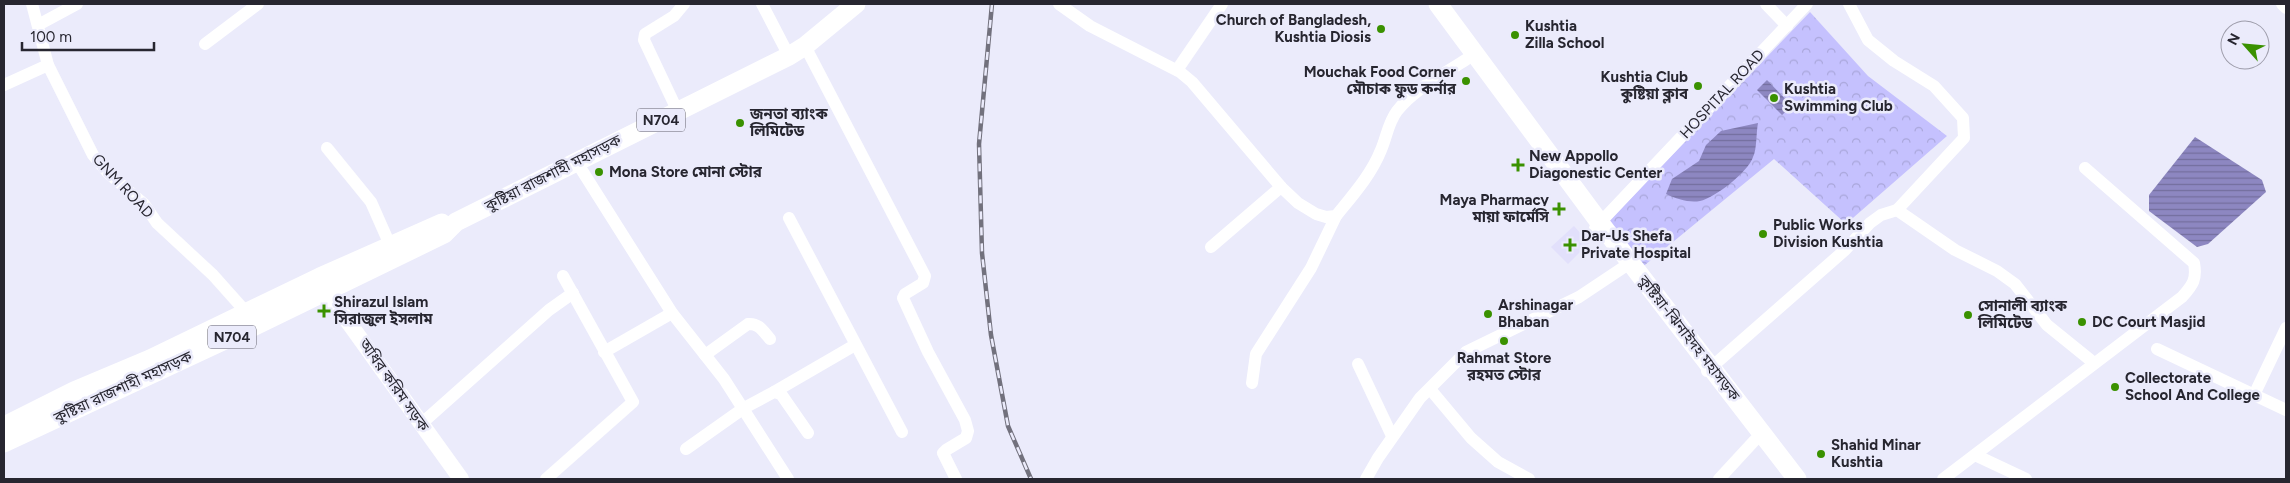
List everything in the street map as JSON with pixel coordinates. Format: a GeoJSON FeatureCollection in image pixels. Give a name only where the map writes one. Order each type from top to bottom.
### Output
{"type":"FeatureCollection","features":[{"type":"Feature","properties":{"kind":"highway","name":"কুষ্টিয়া রাজশাহী মহাসড়ক"},"geometry":{"type":"LineString","coordinates":[[4,426],[74,391],[150,359],[246,312],[323,284],[444,234],[456,222],[789,56],[805,46],[856,4]]}},
{"type":"Feature","properties":{"kind":"highway","name":"কুষ্টিয়া-ঝিনাইদহ মহাসড়ক"},"geometry":{"type":"LineString","coordinates":[[1426,4],[1468,59],[1526,128]]}},
{"type":"Feature","properties":{"kind":"highway","name":"কুষ্টিয়া-ঝিনাইদহ মহাসড়ক"},"geometry":{"type":"LineString","coordinates":[[1438,4],[1526,128],[1647,290],[1708,370],[1798,479]]}},
{"type":"Feature","properties":{"kind":"highway","name":"কুষ্টিয়া রাজশাহী মহাসড়ক"},"geometry":{"type":"LineString","coordinates":[[4,444],[323,284],[390,245],[438,223],[456,222]]}},
{"type":"Feature","properties":{"kind":"highway","name":"কুষ্টিয়া-ঝিনাইদহ মহাসড়ক"},"geometry":{"type":"LineString","coordinates":[[1598,225],[1624,267],[1647,290]]}},
{"type":"Feature","properties":{"kind":"highway","name":"কুষ্টিয়া-ঝিনাইদহ মহাসড়ক"},"geometry":{"type":"LineString","coordinates":[[1708,370],[1755,440],[1785,479]]}},
{"type":"Feature","properties":{"kind":"main road","name":"অধির করিম সড়ক"},"geometry":{"type":"LineString","coordinates":[[323,284],[461,479]]}},
{"type":"Feature","properties":{"kind":"street","name":"GNM ROAD"},"geometry":{"type":"LineString","coordinates":[[32,4],[48,65],[93,155],[108,173],[144,204],[157,223],[213,275],[246,312]]}},
{"type":"Feature","properties":{"kind":"street"},"geometry":{"type":"LineString","coordinates":[[38,24],[77,4]]}},
{"type":"Feature","properties":{"kind":"street"},"geometry":{"type":"LineString","coordinates":[[205,44],[258,4]]}},
{"type":"Feature","properties":{"kind":"street"},"geometry":{"type":"LineString","coordinates":[[678,112],[644,40],[645,34],[674,16],[684,4]]}},
{"type":"Feature","properties":{"kind":"street"},"geometry":{"type":"LineString","coordinates":[[762,4],[789,56]]}},
{"type":"Feature","properties":{"kind":"street"},"geometry":{"type":"LineString","coordinates":[[1059,4],[1090,26],[1177,70],[1192,82],[1281,186],[1298,203],[1316,214],[1326,217],[1336,216]]}},
{"type":"Feature","properties":{"kind":"street"},"geometry":{"type":"LineString","coordinates":[[1177,70],[1222,4]]}},
{"type":"Feature","properties":{"kind":"street"},"geometry":{"type":"LineString","coordinates":[[1766,4],[1787,26]]}},
{"type":"Feature","properties":{"kind":"street","name":"HOSPITAL ROAD"},"geometry":{"type":"LineString","coordinates":[[1598,225],[1807,4]]}},
{"type":"Feature","properties":{"kind":"street"},"geometry":{"type":"LineString","coordinates":[[1708,370],[1844,250],[1870,223],[1881,215],[1897,210],[1964,138],[1963,118],[1934,86],[1894,61],[1868,40],[1849,4]]}},
{"type":"Feature","properties":{"kind":"street"},"geometry":{"type":"LineString","coordinates":[[2282,4],[2286,8]]}},
{"type":"Feature","properties":{"kind":"street"},"geometry":{"type":"LineString","coordinates":[[805,46],[925,276],[923,282],[905,294],[904,298],[928,352],[965,420],[968,431],[966,438],[944,453],[956,479]]}},
{"type":"Feature","properties":{"kind":"street"},"geometry":{"type":"LineString","coordinates":[[1252,383],[1256,354],[1311,268],[1336,216],[1368,176],[1382,149],[1389,123],[1397,110],[1418,92],[1468,59]]}},
{"type":"Feature","properties":{"kind":"street"},"geometry":{"type":"LineString","coordinates":[[4,85],[48,65]]}},
{"type":"Feature","properties":{"kind":"street"},"geometry":{"type":"LineString","coordinates":[[326,148],[370,202],[390,245]]}},
{"type":"Feature","properties":{"kind":"street"},"geometry":{"type":"LineString","coordinates":[[576,161],[672,313],[744,408],[788,479]]}},
{"type":"Feature","properties":{"kind":"street"},"geometry":{"type":"LineString","coordinates":[[1943,479],[2182,296],[2192,286],[2196,275],[2194,264],[2085,168]]}},
{"type":"Feature","properties":{"kind":"street"},"geometry":{"type":"LineString","coordinates":[[1210,248],[1281,186]]}},
{"type":"Feature","properties":{"kind":"street"},"geometry":{"type":"LineString","coordinates":[[1897,210],[1955,250],[1997,271],[2015,284],[2047,325],[2094,364]]}},
{"type":"Feature","properties":{"kind":"street"},"geometry":{"type":"LineString","coordinates":[[790,218],[902,432]]}},
{"type":"Feature","properties":{"kind":"street"},"geometry":{"type":"LineString","coordinates":[[1366,479],[1392,436],[1420,398],[1466,352],[1579,297],[1624,267]]}},
{"type":"Feature","properties":{"kind":"street"},"geometry":{"type":"LineString","coordinates":[[546,479],[633,402],[563,276]]}},
{"type":"Feature","properties":{"kind":"street"},"geometry":{"type":"LineString","coordinates":[[421,424],[549,310],[573,293]]}},
{"type":"Feature","properties":{"kind":"street"},"geometry":{"type":"LineString","coordinates":[[604,352],[672,313]]}},
{"type":"Feature","properties":{"kind":"street"},"geometry":{"type":"LineString","coordinates":[[705,355],[748,324],[754,323],[770,339]]}},
{"type":"Feature","properties":{"kind":"street"},"geometry":{"type":"LineString","coordinates":[[2254,395],[2286,328]]}},
{"type":"Feature","properties":{"kind":"street"},"geometry":{"type":"LineString","coordinates":[[686,449],[744,408],[855,344]]}},
{"type":"Feature","properties":{"kind":"street"},"geometry":{"type":"LineString","coordinates":[[2157,349],[2286,410]]}},
{"type":"Feature","properties":{"kind":"street"},"geometry":{"type":"LineString","coordinates":[[1358,364],[1392,436]]}},
{"type":"Feature","properties":{"kind":"street"},"geometry":{"type":"LineString","coordinates":[[1430,389],[1471,438],[1498,462],[1528,479]]}},
{"type":"Feature","properties":{"kind":"street"},"geometry":{"type":"LineString","coordinates":[[774,392],[781,394],[808,433]]}},
{"type":"Feature","properties":{"kind":"street"},"geometry":{"type":"LineString","coordinates":[[1719,479],[1755,440]]}},
{"type":"Feature","properties":{"kind":"street"},"geometry":{"type":"LineString","coordinates":[[1975,455],[2026,479]]}},
{"type":"Feature","properties":{"kind":"shaded area","name":"Kushtia Swimming Club"},"geometry":{"type":"Polygon","coordinates":[[[1767,80],[1792,106],[1782,115],[1757,90],[1767,80]]]}},
{"type":"Feature","properties":{"kind":"shaded area"},"geometry":{"type":"Polygon","coordinates":[[[1758,123],[1753,157],[1745,169],[1731,183],[1714,195],[1700,201],[1683,200],[1666,194],[1672,179],[1699,161],[1706,145],[1721,131],[1758,123]]]}},
{"type":"Feature","properties":{"kind":"shaded area"},"geometry":{"type":"Polygon","coordinates":[[[2195,137],[2262,180],[2266,192],[2208,244],[2197,247],[2149,211],[2149,195],[2195,137]]]}},
{"type":"Feature","properties":{"kind":"shaded area","name":"Dar-Us Shefa Private Hospital"},"geometry":{"type":"Polygon","coordinates":[[[1574,226],[1589,243],[1568,264],[1551,247],[1574,226]]]}},
{"type":"Feature","properties":{"kind":"green space"},"geometry":{"type":"Polygon","coordinates":[[[1810,12],[1868,76],[1947,136],[1846,224],[1774,159],[1640,269],[1607,223],[1810,12]]]}},
{"type":"Feature","properties":{"kind":"railway"},"geometry":{"type":"LineString","coordinates":[[992,4],[979,144],[982,253],[991,335],[1008,426],[1031,479]]}},
{"type":"Feature","properties":{"kind":"place","name":"Church of Bangladesh, Kushtia Diosis"},"geometry":{"type":"Point","coordinates":[1381,29]}},
{"type":"Feature","properties":{"kind":"place","name":"Kushtia Zilla School"},"geometry":{"type":"Point","coordinates":[1515,35]}},
{"type":"Feature","properties":{"kind":"place","name":"Mouchak Food Corner মৌচাক ফুড কর্নার"},"geometry":{"type":"Point","coordinates":[1466,81]}},
{"type":"Feature","properties":{"kind":"place","name":"Kushtia Club কুষ্টিয়া ক্লাব"},"geometry":{"type":"Point","coordinates":[1698,86]}},
{"type":"Feature","properties":{"kind":"place","name":"Kushtia Swimming Club"},"geometry":{"type":"Point","coordinates":[1774,98]}},
{"type":"Feature","properties":{"kind":"place","name":"জনতা ব্যাংক লিমিটেড"},"geometry":{"type":"Point","coordinates":[740,123]}},
{"type":"Feature","properties":{"kind":"place","name":"New Appollo Diagonestic Center"},"geometry":{"type":"Point","coordinates":[1518,165]}},
{"type":"Feature","properties":{"kind":"place","name":"Mona Store মোনা স্টোর"},"geometry":{"type":"Point","coordinates":[599,172]}},
{"type":"Feature","properties":{"kind":"place","name":"Maya Pharmacy মায়া ফার্মেসি"},"geometry":{"type":"Point","coordinates":[1559,209]}},
{"type":"Feature","properties":{"kind":"place","name":"Public Works Division Kushtia"},"geometry":{"type":"Point","coordinates":[1763,234]}},
{"type":"Feature","properties":{"kind":"place","name":"Dar-Us Shefa Private Hospital"},"geometry":{"type":"Point","coordinates":[1570,245]}},
{"type":"Feature","properties":{"kind":"place","name":"Shirazul Islam সিরাজুল ইসলাম"},"geometry":{"type":"Point","coordinates":[324,311]}},
{"type":"Feature","properties":{"kind":"place","name":"Arshinagar Bhaban"},"geometry":{"type":"Point","coordinates":[1488,314]}},
{"type":"Feature","properties":{"kind":"place","name":"সোনালী ব্যাংক লিমিটেড"},"geometry":{"type":"Point","coordinates":[1968,315]}},
{"type":"Feature","properties":{"kind":"place","name":"DC Court Masjid"},"geometry":{"type":"Point","coordinates":[2082,322]}},
{"type":"Feature","properties":{"kind":"place","name":"Rahmat Store রহমত স্টোর"},"geometry":{"type":"Point","coordinates":[1504,341]}},
{"type":"Feature","properties":{"kind":"place","name":"Collectorate School And College"},"geometry":{"type":"Point","coordinates":[2115,387]}},
{"type":"Feature","properties":{"kind":"place","name":"Shahid Minar Kushtia"},"geometry":{"type":"Point","coordinates":[1821,454]}}]}
